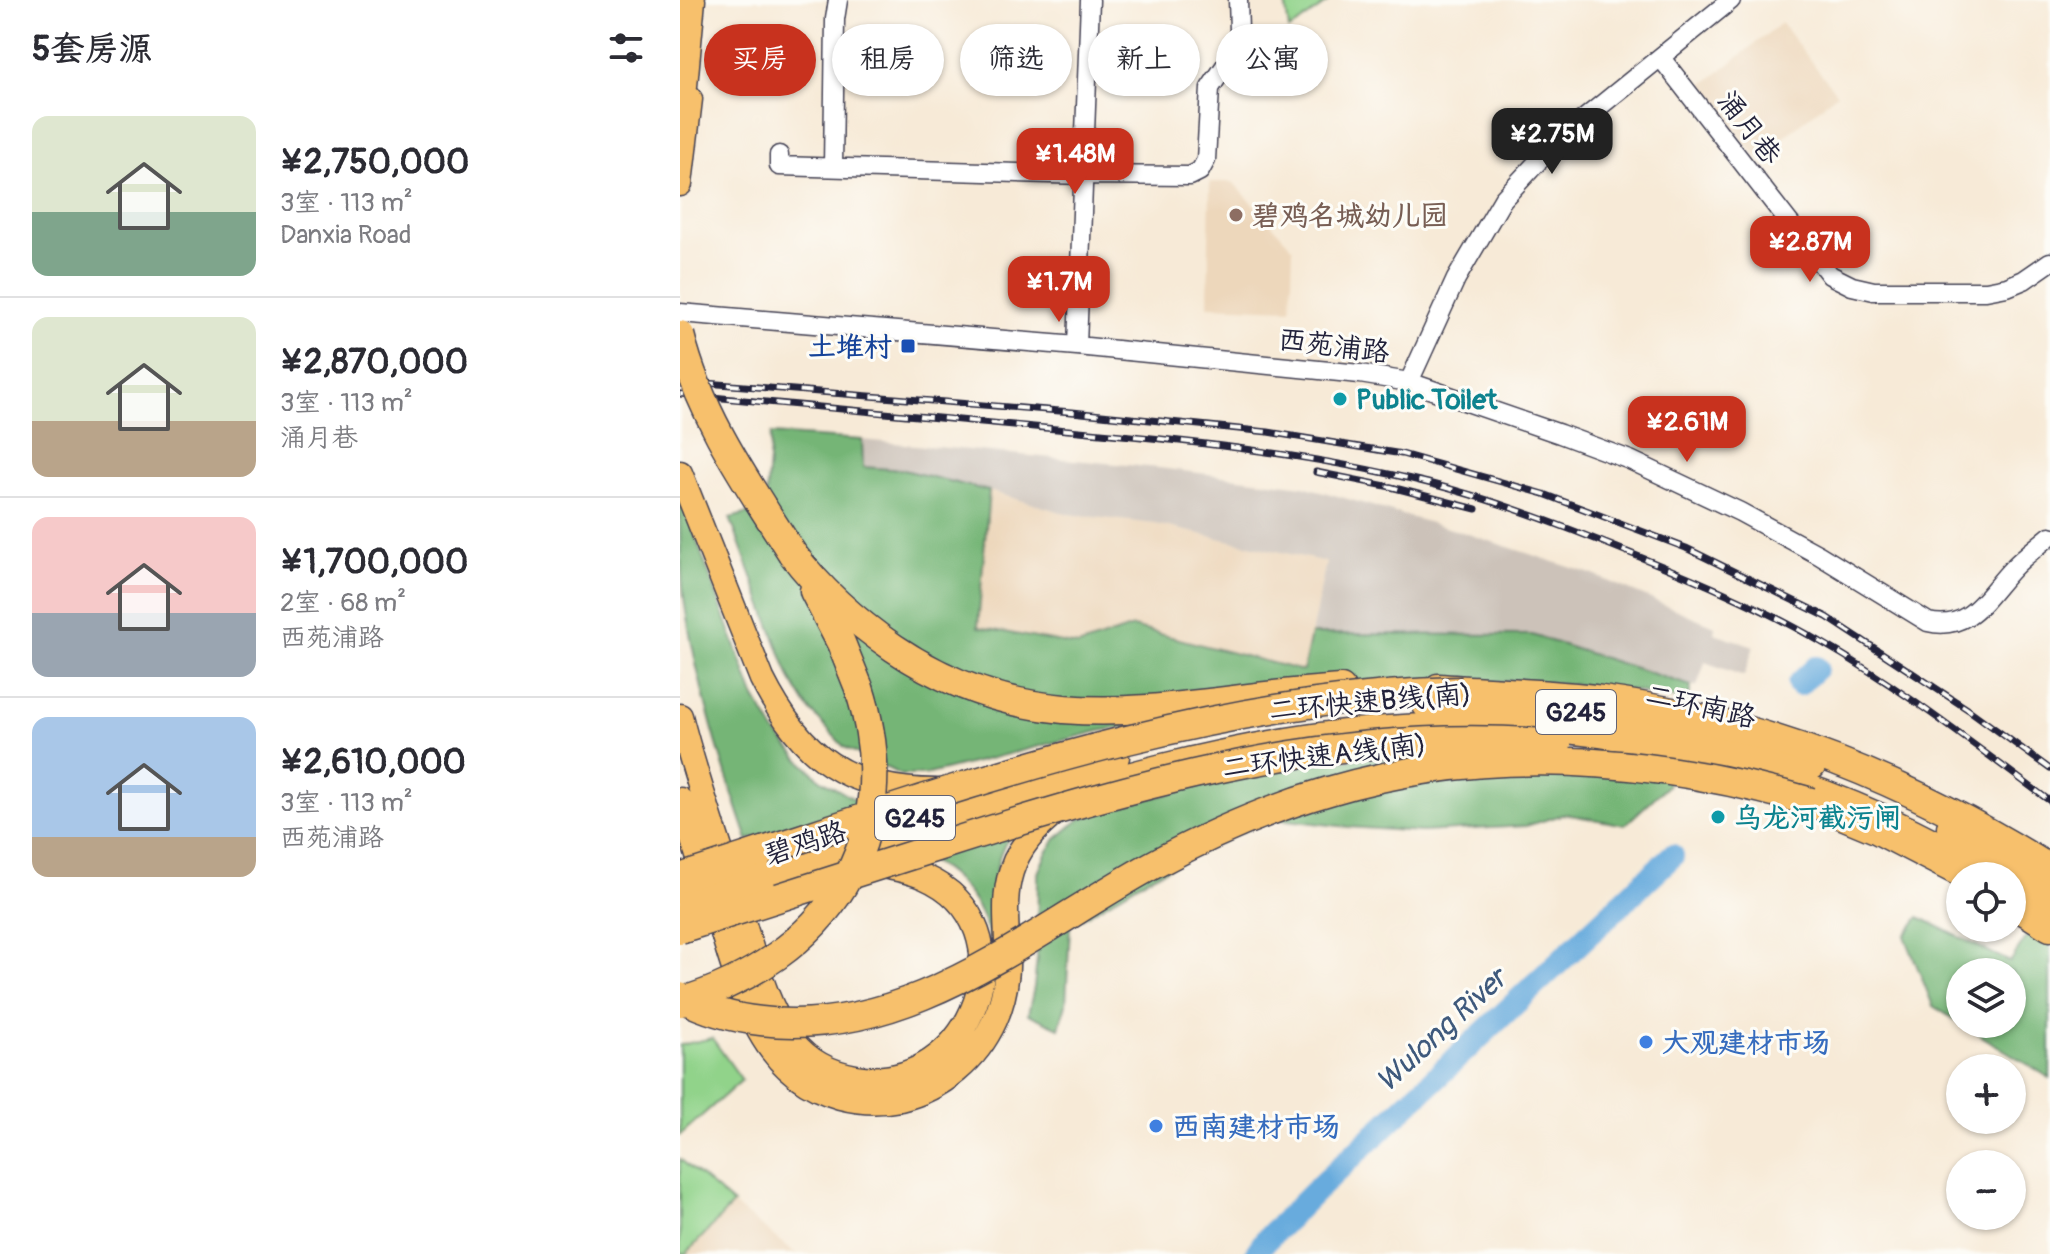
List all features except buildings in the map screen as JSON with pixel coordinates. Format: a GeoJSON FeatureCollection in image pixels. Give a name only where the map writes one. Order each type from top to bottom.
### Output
{"type":"FeatureCollection","features":[{"type":"Feature","properties":{"kind":"highway"},"geometry":{"type":"LineString","coordinates":[[680,118],[694,5]]}},
{"type":"Feature","properties":{"kind":"highway"},"geometry":{"type":"LineString","coordinates":[[680,335],[694,382],[713,424],[792,553],[841,643],[868,717],[874,773],[866,827],[852,867],[820,918],[784,952],[749,975],[716,990],[680,1000]]}},
{"type":"Feature","properties":{"kind":"highway"},"geometry":{"type":"LineString","coordinates":[[792,553],[841,606],[903,654],[969,688],[1023,704],[1119,711],[1336,689],[1421,687],[1462,691]]}},
{"type":"Feature","properties":{"kind":"highway","name":"二环快速B线(南)"},"geometry":{"type":"LineString","coordinates":[[680,878],[1041,763],[1151,733],[1314,702],[1387,694],[1462,691],[1613,702],[1696,717],[1779,739],[1916,794],[2050,869]]}},
{"type":"Feature","properties":{"kind":"highway","name":"二环快速A线(南)"},"geometry":{"type":"LineString","coordinates":[[681,908],[987,831],[1101,797],[1222,767],[1287,755],[1426,740],[1531,742],[1596,749],[1712,771],[1811,802],[1895,838],[1946,865]]}},
{"type":"Feature","properties":{"kind":"highway"},"geometry":{"type":"LineString","coordinates":[[680,1000],[728,1015],[774,1023],[824,1022],[878,1011],[924,995],[984,966],[1150,867],[1215,834],[1329,791],[1420,770],[1509,761],[1615,764],[1716,779],[1811,802]]}},
{"type":"Feature","properties":{"kind":"highway"},"geometry":{"type":"LineString","coordinates":[[2026,912],[2050,927]]}},
{"type":"Feature","properties":{"kind":"main road"},"geometry":{"type":"LineString","coordinates":[[680,184],[694,5]]}},
{"type":"Feature","properties":{"kind":"main road"},"geometry":{"type":"LineString","coordinates":[[680,473],[768,693],[790,729],[826,762],[867,782],[900,789],[934,791],[982,788],[1074,769]]}},
{"type":"Feature","properties":{"kind":"main road","name":"二环南路"},"geometry":{"type":"LineString","coordinates":[[1074,769],[1215,734],[1352,712],[1462,705],[1590,714],[1721,738],[1823,770],[1930,817],[2050,887]]}},
{"type":"Feature","properties":{"kind":"main road"},"geometry":{"type":"LineString","coordinates":[[680,716],[761,977],[776,1014],[794,1043],[808,1057],[827,1068],[865,1078],[902,1074],[925,1065],[945,1050],[974,1011],[982,975],[980,943],[969,915],[960,904],[938,884],[910,872],[877,865],[838,867],[795,877]]}},
{"type":"Feature","properties":{"kind":"main road","name":"二环南路"},"geometry":{"type":"LineString","coordinates":[[1132,773],[1251,747],[1366,730],[1462,725],[1532,727],[1682,749],[1742,764],[1850,802],[1902,825],[1970,862]]}},
{"type":"Feature","properties":{"kind":"main road","name":"碧鸡路"},"geometry":{"type":"LineString","coordinates":[[681,908],[1074,769]]}},
{"type":"Feature","properties":{"kind":"main road"},"geometry":{"type":"LineString","coordinates":[[680,800],[739,984],[768,1047],[794,1075],[817,1089],[846,1099],[878,1102],[909,1097],[937,1085],[961,1067],[981,1045],[995,1020],[1004,992],[1007,890],[1013,863],[1020,849],[1042,823],[1058,811],[1078,798],[1132,773]]}},
{"type":"Feature","properties":{"kind":"main road","name":"碧鸡路"},"geometry":{"type":"LineString","coordinates":[[760,878],[795,877],[1132,773]]}},
{"type":"Feature","properties":{"kind":"main road"},"geometry":{"type":"LineString","coordinates":[[2026,895],[2050,910]]}},
{"type":"Feature","properties":{"kind":"street"},"geometry":{"type":"LineString","coordinates":[[833,167],[835,19],[838,0]]}},
{"type":"Feature","properties":{"kind":"street"},"geometry":{"type":"LineString","coordinates":[[1077,346],[1090,0]]}},
{"type":"Feature","properties":{"kind":"street"},"geometry":{"type":"LineString","coordinates":[[779,155],[779,166],[1190,176],[1200,171],[1206,160],[1210,88],[1238,47],[1238,0]]}},
{"type":"Feature","properties":{"kind":"street"},"geometry":{"type":"LineString","coordinates":[[1409,382],[1456,279],[1503,199],[1558,140],[1731,0]]}},
{"type":"Feature","properties":{"kind":"street","name":"涌月巷"},"geometry":{"type":"LineString","coordinates":[[1661,58],[1830,275],[1852,286],[1874,291],[1986,291],[2024,280],[2050,262]]}},
{"type":"Feature","properties":{"kind":"street","name":"西苑浦路"},"geometry":{"type":"LineString","coordinates":[[680,313],[1077,346],[1360,374],[1409,382],[1630,460],[1740,512],[1819,555],[1928,622],[1943,625],[1970,615],[2015,566],[2050,536]]}},
{"type":"Feature","properties":{"kind":"shaded area"},"geometry":{"type":"Polygon","coordinates":[[[1781,23],[1837,94],[1757,158],[1700,87],[1781,23]]]}},
{"type":"Feature","properties":{"kind":"shaded area","name":"碧鸡名城幼儿园"},"geometry":{"type":"Polygon","coordinates":[[[1210,182],[1233,182],[1293,248],[1291,309],[1208,306],[1210,182]]]}},
{"type":"Feature","properties":{"kind":"shaded area"},"geometry":{"type":"Polygon","coordinates":[[[862,440],[1159,468],[1303,486],[1591,574],[1715,626],[1714,633],[1754,646],[1744,676],[1705,662],[1697,686],[1691,686],[1532,635],[1311,634],[1326,562],[1155,524],[1068,514],[904,470],[863,467],[862,440]]]}},
{"type":"Feature","properties":{"kind":"shaded area"},"geometry":{"type":"Polygon","coordinates":[[[989,491],[1068,514],[1155,524],[1326,562],[1303,671],[1133,627],[1078,646],[978,627],[989,491]]]}},
{"type":"Feature","properties":{"kind":"shaded area"},"geometry":{"type":"Polygon","coordinates":[[[733,1204],[796,1254],[686,1254],[733,1204]]]}},
{"type":"Feature","properties":{"kind":"green space"},"geometry":{"type":"Polygon","coordinates":[[[1285,0],[1331,0],[1297,24],[1288,24],[1285,0]]]}},
{"type":"Feature","properties":{"kind":"green space"},"geometry":{"type":"Polygon","coordinates":[[[771,434],[862,440],[863,467],[904,470],[989,491],[978,627],[1078,646],[1133,627],[1303,671],[1311,634],[1532,635],[1691,686],[1688,700],[1616,688],[1522,680],[1317,692],[1100,731],[925,775],[901,775],[844,747],[808,708],[790,678],[730,518],[765,509],[771,434]]]}},
{"type":"Feature","properties":{"kind":"green space"},"geometry":{"type":"Polygon","coordinates":[[[680,495],[754,696],[775,732],[820,779],[864,805],[748,840],[712,728],[691,641],[683,583],[680,495]]]}},
{"type":"Feature","properties":{"kind":"green space"},"geometry":{"type":"Polygon","coordinates":[[[1479,751],[1669,779],[1667,786],[1625,825],[1565,814],[1526,826],[1422,832],[1270,818],[1146,879],[1070,926],[1066,1004],[1059,1028],[1028,1014],[1037,958],[1038,873],[1056,839],[1080,819],[1247,775],[1324,762],[1479,751]]]}},
{"type":"Feature","properties":{"kind":"green space"},"geometry":{"type":"Polygon","coordinates":[[[1014,830],[1004,846],[996,872],[996,956],[993,956],[985,924],[971,898],[950,875],[923,857],[1014,830]]]}},
{"type":"Feature","properties":{"kind":"green space"},"geometry":{"type":"Polygon","coordinates":[[[1919,917],[1946,930],[1946,942],[1970,942],[2002,958],[1946,958],[1946,1014],[1933,1006],[1905,936],[1919,917]]]}},
{"type":"Feature","properties":{"kind":"green space"},"geometry":{"type":"Polygon","coordinates":[[[2030,932],[2050,945],[2050,1078],[2026,1063],[2026,1054],[2011,1054],[1985,1038],[2026,1038],[2026,958],[2013,958],[2030,932]]]}},
{"type":"Feature","properties":{"kind":"green space"},"geometry":{"type":"Polygon","coordinates":[[[712,1038],[742,1080],[680,1135],[680,1045],[712,1038]]]}},
{"type":"Feature","properties":{"kind":"green space"},"geometry":{"type":"Polygon","coordinates":[[[680,1159],[733,1204],[686,1254],[680,1254],[680,1159]]]}},
{"type":"Feature","properties":{"kind":"waterway","name":"Wulong River"},"geometry":{"type":"LineString","coordinates":[[1799,684],[1816,668]]}},
{"type":"Feature","properties":{"kind":"waterway","name":"Wulong River"},"geometry":{"type":"LineString","coordinates":[[1256,1254],[1314,1192],[1672,856]]}},
{"type":"Feature","properties":{"kind":"railway"},"geometry":{"type":"LineString","coordinates":[[680,381],[1072,412],[1268,432],[1402,454],[1544,494],[1686,548],[1827,617],[1969,710],[2050,769]]}},
{"type":"Feature","properties":{"kind":"railway"},"geometry":{"type":"LineString","coordinates":[[680,394],[1238,448],[1381,472],[1476,496],[1668,568],[1796,628],[1909,698],[2050,801]]}},
{"type":"Feature","properties":{"kind":"railway"},"geometry":{"type":"LineString","coordinates":[[1316,472],[1476,509]]}},
{"type":"Feature","properties":{"kind":"place","name":"碧鸡名城幼儿园"},"geometry":{"type":"Point","coordinates":[1236,215]}},
{"type":"Feature","properties":{"kind":"place","name":"土堆村"},"geometry":{"type":"Point","coordinates":[908,346]}},
{"type":"Feature","properties":{"kind":"place","name":"Public Toilet"},"geometry":{"type":"Point","coordinates":[1340,399]}},
{"type":"Feature","properties":{"kind":"place","name":"乌龙河截污闸"},"geometry":{"type":"Point","coordinates":[1718,817]}},
{"type":"Feature","properties":{"kind":"place","name":"大观建材市场"},"geometry":{"type":"Point","coordinates":[1646,1042]}},
{"type":"Feature","properties":{"kind":"place","name":"西南建材市场"},"geometry":{"type":"Point","coordinates":[1156,1126]}}]}
